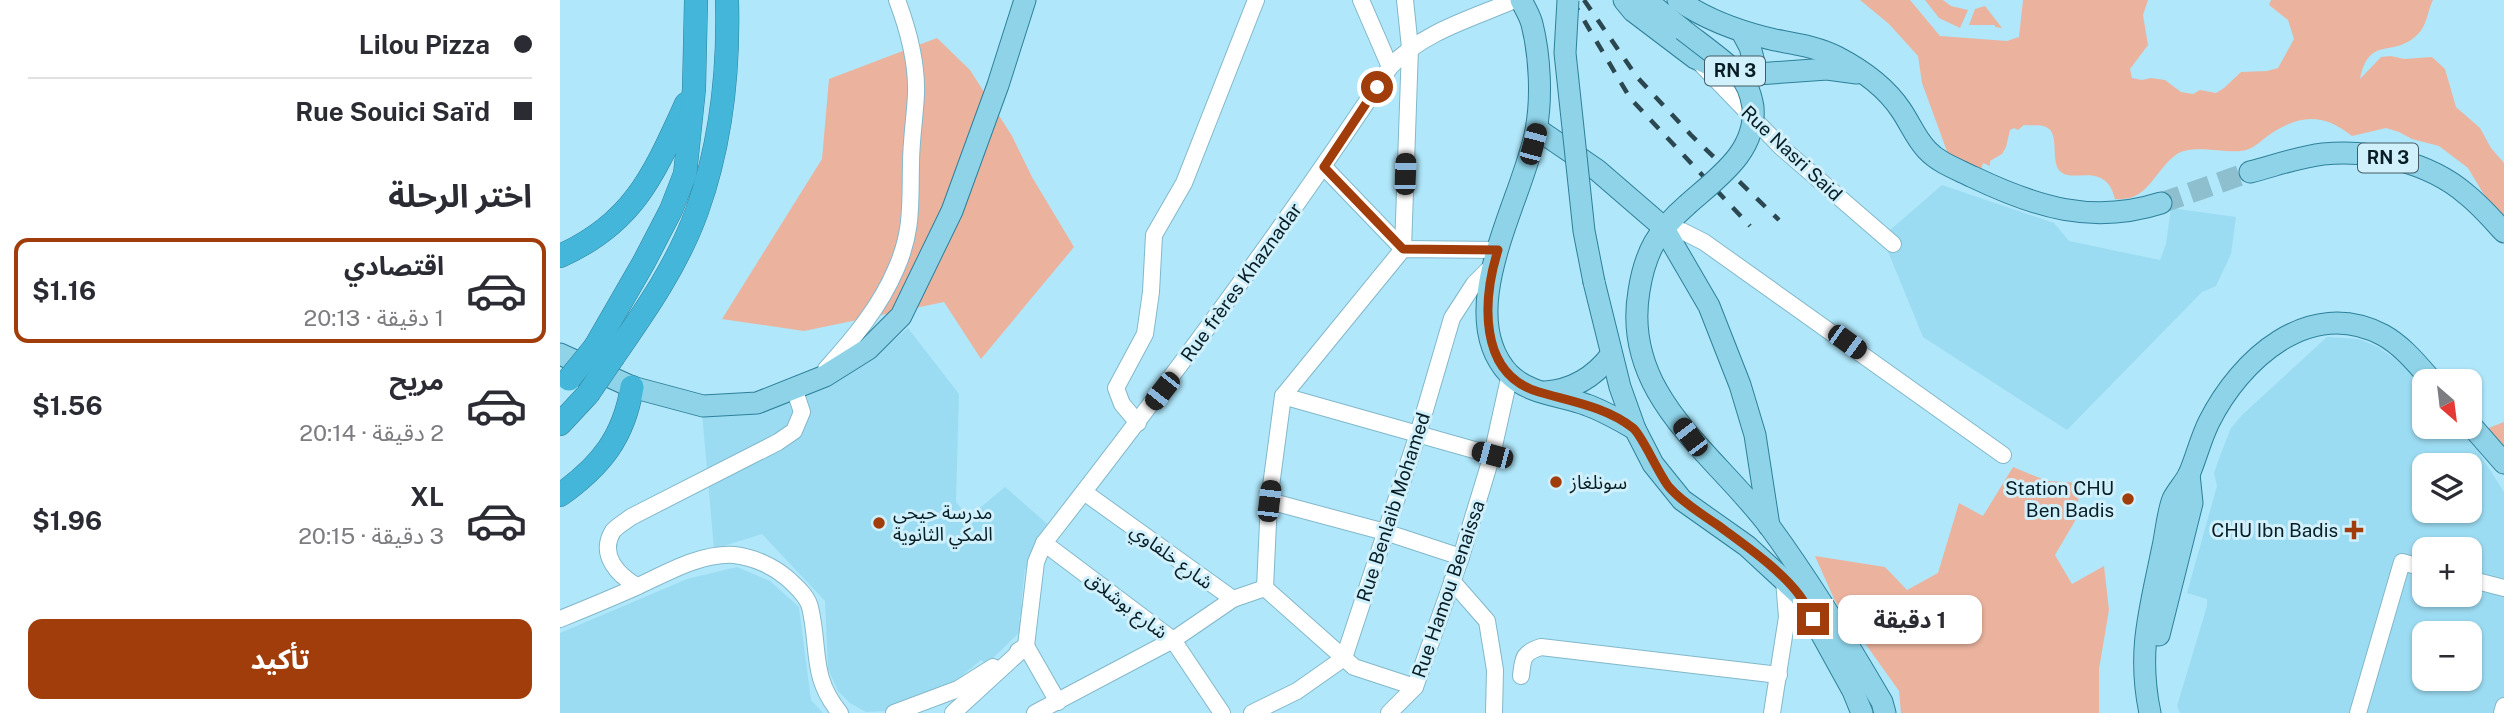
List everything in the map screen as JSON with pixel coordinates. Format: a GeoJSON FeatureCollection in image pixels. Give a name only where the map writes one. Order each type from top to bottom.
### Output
{"type":"FeatureCollection","features":[{"type":"Feature","properties":{"kind":"highway"},"geometry":{"type":"LineString","coordinates":[[560,424],[588,394],[685,174],[694,89],[696,0]]}},
{"type":"Feature","properties":{"kind":"highway"},"geometry":{"type":"LineString","coordinates":[[564,383],[605,351],[649,306],[678,254],[696,213],[717,134],[725,81],[727,0]]}},
{"type":"Feature","properties":{"kind":"highway"},"geometry":{"type":"LineString","coordinates":[[560,256],[581,247],[612,226],[631,206],[657,168],[694,89]]}},
{"type":"Feature","properties":{"kind":"highway"},"geometry":{"type":"LineString","coordinates":[[560,495],[601,460],[616,440],[628,413],[632,387]]}},
{"type":"Feature","properties":{"kind":"main road"},"geometry":{"type":"LineString","coordinates":[[561,355],[632,387],[703,406],[757,403],[817,379],[868,349],[901,316],[952,211],[998,85],[1025,0]]}},
{"type":"Feature","properties":{"kind":"main road"},"geometry":{"type":"LineString","coordinates":[[1521,0],[1532,21],[1536,50],[1537,129],[1495,258],[1487,317],[1488,333],[1496,355],[1510,374],[1536,392],[1587,405],[1635,429]]}},
{"type":"Feature","properties":{"kind":"main road"},"geometry":{"type":"LineString","coordinates":[[1568,0],[1564,53],[1584,231],[1612,355],[1635,429],[1653,464],[1675,493],[1747,546],[1800,595],[1853,691],[1862,713]]}},
{"type":"Feature","properties":{"kind":"main road","name":"RN 3"},"geometry":{"type":"LineString","coordinates":[[1624,0],[1633,11],[1695,58],[1722,70],[1756,74],[1827,69],[1869,76]]}},
{"type":"Feature","properties":{"kind":"main road"},"geometry":{"type":"LineString","coordinates":[[1646,0],[1740,75],[1751,95],[1754,121],[1747,142],[1735,161],[1664,227],[1646,261],[1637,299],[1639,348],[1646,371],[1657,392],[1690,437],[1769,526],[1846,638],[1882,702],[1885,713]]}},
{"type":"Feature","properties":{"kind":"main road","name":"RN 3"},"geometry":{"type":"LineString","coordinates":[[1678,0],[1708,19],[1742,32],[1826,52],[1869,76],[1893,99],[1926,149],[1943,162],[2029,201],[2053,209],[2120,213],[2161,203]]}},
{"type":"Feature","properties":{"kind":"main road"},"geometry":{"type":"LineString","coordinates":[[1742,32],[1750,47],[1756,74]]}},
{"type":"Feature","properties":{"kind":"main road"},"geometry":{"type":"LineString","coordinates":[[1537,129],[1597,170],[1664,227],[1709,306],[1740,385],[1755,435],[1769,526]]}},
{"type":"Feature","properties":{"kind":"main road","name":"RN 3"},"geometry":{"type":"LineString","coordinates":[[2250,172],[2323,154],[2355,153],[2386,158],[2429,171],[2456,186],[2479,205],[2504,232]]}},
{"type":"Feature","properties":{"kind":"main road"},"geometry":{"type":"LineString","coordinates":[[2150,713],[2144,673],[2146,632],[2173,500],[2189,474],[2209,422],[2224,397],[2252,362],[2286,336],[2316,326],[2347,324],[2383,335],[2421,369]]}},
{"type":"Feature","properties":{"kind":"main road"},"geometry":{"type":"LineString","coordinates":[[1536,392],[1558,390],[1579,383],[1612,355]]}},
{"type":"Feature","properties":{"kind":"main road"},"geometry":{"type":"LineString","coordinates":[[2482,437],[2504,463]]}},
{"type":"Feature","properties":{"kind":"main road"},"geometry":{"type":"LineString","coordinates":[[2164,713],[2158,688],[2157,653],[2162,621],[2192,503],[2189,474]]}},
{"type":"Feature","properties":{"kind":"main road"},"geometry":{"type":"LineString","coordinates":[[1747,546],[1769,526]]}},
{"type":"Feature","properties":{"kind":"street"},"geometry":{"type":"LineString","coordinates":[[817,379],[875,308],[896,269],[911,218],[911,163],[916,93],[914,64],[897,0]]}},
{"type":"Feature","properties":{"kind":"street"},"geometry":{"type":"LineString","coordinates":[[1138,423],[1117,396],[1116,388],[1145,334],[1151,292],[1154,234],[1184,183],[1255,0]]}},
{"type":"Feature","properties":{"kind":"street"},"geometry":{"type":"LineString","coordinates":[[1361,0],[1390,67]]}},
{"type":"Feature","properties":{"kind":"street"},"geometry":{"type":"LineString","coordinates":[[1405,0],[1410,48],[1403,249],[1283,396],[1269,501],[1265,588],[1353,667],[1415,687]]}},
{"type":"Feature","properties":{"kind":"street","name":"Rue frères Khaznadar"},"geometry":{"type":"LineString","coordinates":[[1026,646],[1036,562],[1044,543],[1138,423],[1324,167],[1390,67],[1410,48],[1433,35],[1515,0]]}},
{"type":"Feature","properties":{"kind":"street","name":"Rue Nasri Said"},"geometry":{"type":"LineString","coordinates":[[1695,58],[1781,146],[1893,244]]}},
{"type":"Feature","properties":{"kind":"street"},"geometry":{"type":"LineString","coordinates":[[1324,167],[1403,249],[1495,258]]}},
{"type":"Feature","properties":{"kind":"street"},"geometry":{"type":"LineString","coordinates":[[1664,227],[1682,231],[1704,242],[2003,455]]}},
{"type":"Feature","properties":{"kind":"street","name":"Rue Benlaib Mohamed"},"geometry":{"type":"LineString","coordinates":[[1344,658],[1418,435],[1452,318],[1495,258]]}},
{"type":"Feature","properties":{"kind":"street","name":"Rue Hamou Benaissa"},"geometry":{"type":"LineString","coordinates":[[1389,713],[1415,687],[1461,557],[1492,455],[1510,374]]}},
{"type":"Feature","properties":{"kind":"street"},"geometry":{"type":"LineString","coordinates":[[637,586],[612,566],[608,549],[613,531],[631,517],[778,442],[794,430],[802,412],[794,388]]}},
{"type":"Feature","properties":{"kind":"street"},"geometry":{"type":"LineString","coordinates":[[1283,396],[1492,455]]}},
{"type":"Feature","properties":{"kind":"street","name":"شارع خلفاوي"},"geometry":{"type":"LineString","coordinates":[[1084,492],[1233,600],[1265,588]]}},
{"type":"Feature","properties":{"kind":"street"},"geometry":{"type":"LineString","coordinates":[[1269,501],[1385,532],[1461,557]]}},
{"type":"Feature","properties":{"kind":"street","name":"شارع بوشلاق"},"geometry":{"type":"LineString","coordinates":[[1044,543],[1173,640],[1222,713]]}},
{"type":"Feature","properties":{"kind":"street"},"geometry":{"type":"LineString","coordinates":[[560,620],[684,565],[710,557],[735,555],[762,562],[798,588],[810,606],[819,677],[828,699],[840,713]]}},
{"type":"Feature","properties":{"kind":"street"},"geometry":{"type":"LineString","coordinates":[[2358,713],[2402,562],[2412,565]]}},
{"type":"Feature","properties":{"kind":"street"},"geometry":{"type":"LineString","coordinates":[[1772,713],[1787,617],[1784,580]]}},
{"type":"Feature","properties":{"kind":"street"},"geometry":{"type":"LineString","coordinates":[[1452,581],[1488,621],[1495,670],[1494,713]]}},
{"type":"Feature","properties":{"kind":"street"},"geometry":{"type":"LineString","coordinates":[[2482,582],[2504,588]]}},
{"type":"Feature","properties":{"kind":"street"},"geometry":{"type":"LineString","coordinates":[[1035,713],[1173,640],[1233,600]]}},
{"type":"Feature","properties":{"kind":"street"},"geometry":{"type":"LineString","coordinates":[[1026,646],[1058,702]]}},
{"type":"Feature","properties":{"kind":"street"},"geometry":{"type":"LineString","coordinates":[[894,713],[958,688],[1026,646]]}},
{"type":"Feature","properties":{"kind":"street"},"geometry":{"type":"LineString","coordinates":[[953,713],[1026,646]]}},
{"type":"Feature","properties":{"kind":"street"},"geometry":{"type":"LineString","coordinates":[[1521,676],[1524,658],[1529,651],[1541,648],[1779,675]]}},
{"type":"Feature","properties":{"kind":"street"},"geometry":{"type":"LineString","coordinates":[[1252,713],[1297,691],[1344,658]]}},
{"type":"Feature","properties":{"kind":"street"},"geometry":{"type":"LineString","coordinates":[[2502,713],[2504,706]]}},
{"type":"Feature","properties":{"kind":"shaded area"},"geometry":{"type":"Polygon","coordinates":[[[1860,0],[1910,0],[1940,36],[2007,41],[2019,37],[2023,0],[2148,0],[2143,15],[2148,45],[2130,69],[2132,78],[2165,80],[2181,92],[2193,94],[2200,90],[2216,93],[2241,72],[2278,68],[2294,39],[2288,20],[2269,5],[2271,0],[2433,0],[2425,23],[2417,35],[2399,46],[2376,52],[2364,65],[2360,79],[2381,57],[2432,57],[2445,69],[2456,107],[2480,128],[2491,148],[2504,163],[2504,222],[2468,168],[2439,146],[2386,128],[2352,136],[2331,123],[2310,119],[2290,123],[2245,150],[2183,151],[2169,161],[2143,191],[2126,199],[2115,199],[2111,187],[2097,177],[2073,176],[2061,172],[2056,162],[2053,135],[2044,126],[2024,125],[2018,130],[2010,130],[2002,154],[1990,161],[1990,166],[1983,163],[1981,170],[1948,154],[1922,83],[1918,56],[1889,24],[1860,0]]]}},
{"type":"Feature","properties":{"kind":"shaded area"},"geometry":{"type":"Polygon","coordinates":[[[1925,0],[1943,0],[1951,6],[1968,10],[1960,28],[1939,18],[1925,0]]]}},
{"type":"Feature","properties":{"kind":"shaded area"},"geometry":{"type":"Polygon","coordinates":[[[1985,6],[2002,28],[1995,25],[1969,25],[1975,9],[1985,6]]]}},
{"type":"Feature","properties":{"kind":"shaded area"},"geometry":{"type":"Polygon","coordinates":[[[937,38],[970,70],[1012,136],[1032,177],[1074,247],[981,359],[944,302],[804,331],[722,319],[822,159],[829,79],[937,38]]]}},
{"type":"Feature","properties":{"kind":"shaded area"},"geometry":{"type":"Polygon","coordinates":[[[1942,185],[2054,223],[2069,241],[2160,260],[2166,244],[2171,208],[2236,217],[2231,254],[2216,286],[2202,292],[2067,430],[1923,337],[1882,237],[1942,185]]]}},
{"type":"Feature","properties":{"kind":"shaded area","name":"مدرسة حيحي المكي الثانوية"},"geometry":{"type":"Polygon","coordinates":[[[908,328],[959,394],[956,502],[969,517],[1005,487],[1052,528],[1030,568],[1025,569],[1021,604],[1023,609],[1019,619],[1024,628],[987,664],[981,660],[953,683],[886,711],[866,712],[850,703],[838,691],[828,669],[825,601],[762,534],[714,549],[702,413],[752,414],[787,403],[833,382],[874,357],[908,328]]]}},
{"type":"Feature","properties":{"kind":"shaded area","name":"CHU Ibn Badis"},"geometry":{"type":"Polygon","coordinates":[[[2327,337],[2359,339],[2378,347],[2402,364],[2412,375],[2412,439],[2468,439],[2479,453],[2412,453],[2412,523],[2482,523],[2482,457],[2504,492],[2504,713],[2180,713],[2177,706],[2207,606],[2207,599],[2187,593],[2217,486],[2214,473],[2231,428],[2327,337]]]}},
{"type":"Feature","properties":{"kind":"shaded area"},"geometry":{"type":"Polygon","coordinates":[[[2504,422],[2504,450],[2486,429],[2504,422]]]}},
{"type":"Feature","properties":{"kind":"shaded area"},"geometry":{"type":"Polygon","coordinates":[[[2013,467],[2047,481],[2081,483],[2075,521],[2055,555],[2072,584],[2104,566],[2109,610],[2099,669],[2099,713],[1901,713],[1899,691],[1835,601],[1815,556],[1885,567],[1907,590],[1938,573],[1959,503],[1983,516],[2013,467]]]}},
{"type":"Feature","properties":{"kind":"shaded area"},"geometry":{"type":"Polygon","coordinates":[[[737,567],[770,581],[799,607],[811,700],[823,713],[560,713],[560,633],[687,579],[737,567]]]}},
{"type":"Feature","properties":{"kind":"tunnel"},"geometry":{"type":"LineString","coordinates":[[2161,203],[2250,172]]}},
{"type":"Feature","properties":{"kind":"railway"},"geometry":{"type":"LineString","coordinates":[[1572,0],[1630,98],[1750,226]]}},
{"type":"Feature","properties":{"kind":"railway"},"geometry":{"type":"LineString","coordinates":[[1584,0],[1637,77],[1691,135],[1779,220]]}},
{"type":"Feature","properties":{"kind":"place","name":"سونلغاز"},"geometry":{"type":"Point","coordinates":[1556,482]}},
{"type":"Feature","properties":{"kind":"place","name":"Station CHU Ben Badis"},"geometry":{"type":"Point","coordinates":[2128,499]}},
{"type":"Feature","properties":{"kind":"place","name":"مدرسة حيحي المكي الثانوية"},"geometry":{"type":"Point","coordinates":[879,523]}},
{"type":"Feature","properties":{"kind":"place","name":"CHU Ibn Badis"},"geometry":{"type":"Point","coordinates":[2354,530]}},
{"type":"Feature","properties":{"kind":"route"},"geometry":{"type":"LineString","coordinates":[[1377,87],[1324,167],[1403,249],[1498,250],[1493,265],[1487,317],[1488,333],[1500,362],[1510,374],[1536,392],[1587,405],[1635,429],[1653,464],[1669,487],[1682,500],[1767,563],[1800,595],[1813,619]]}}]}
